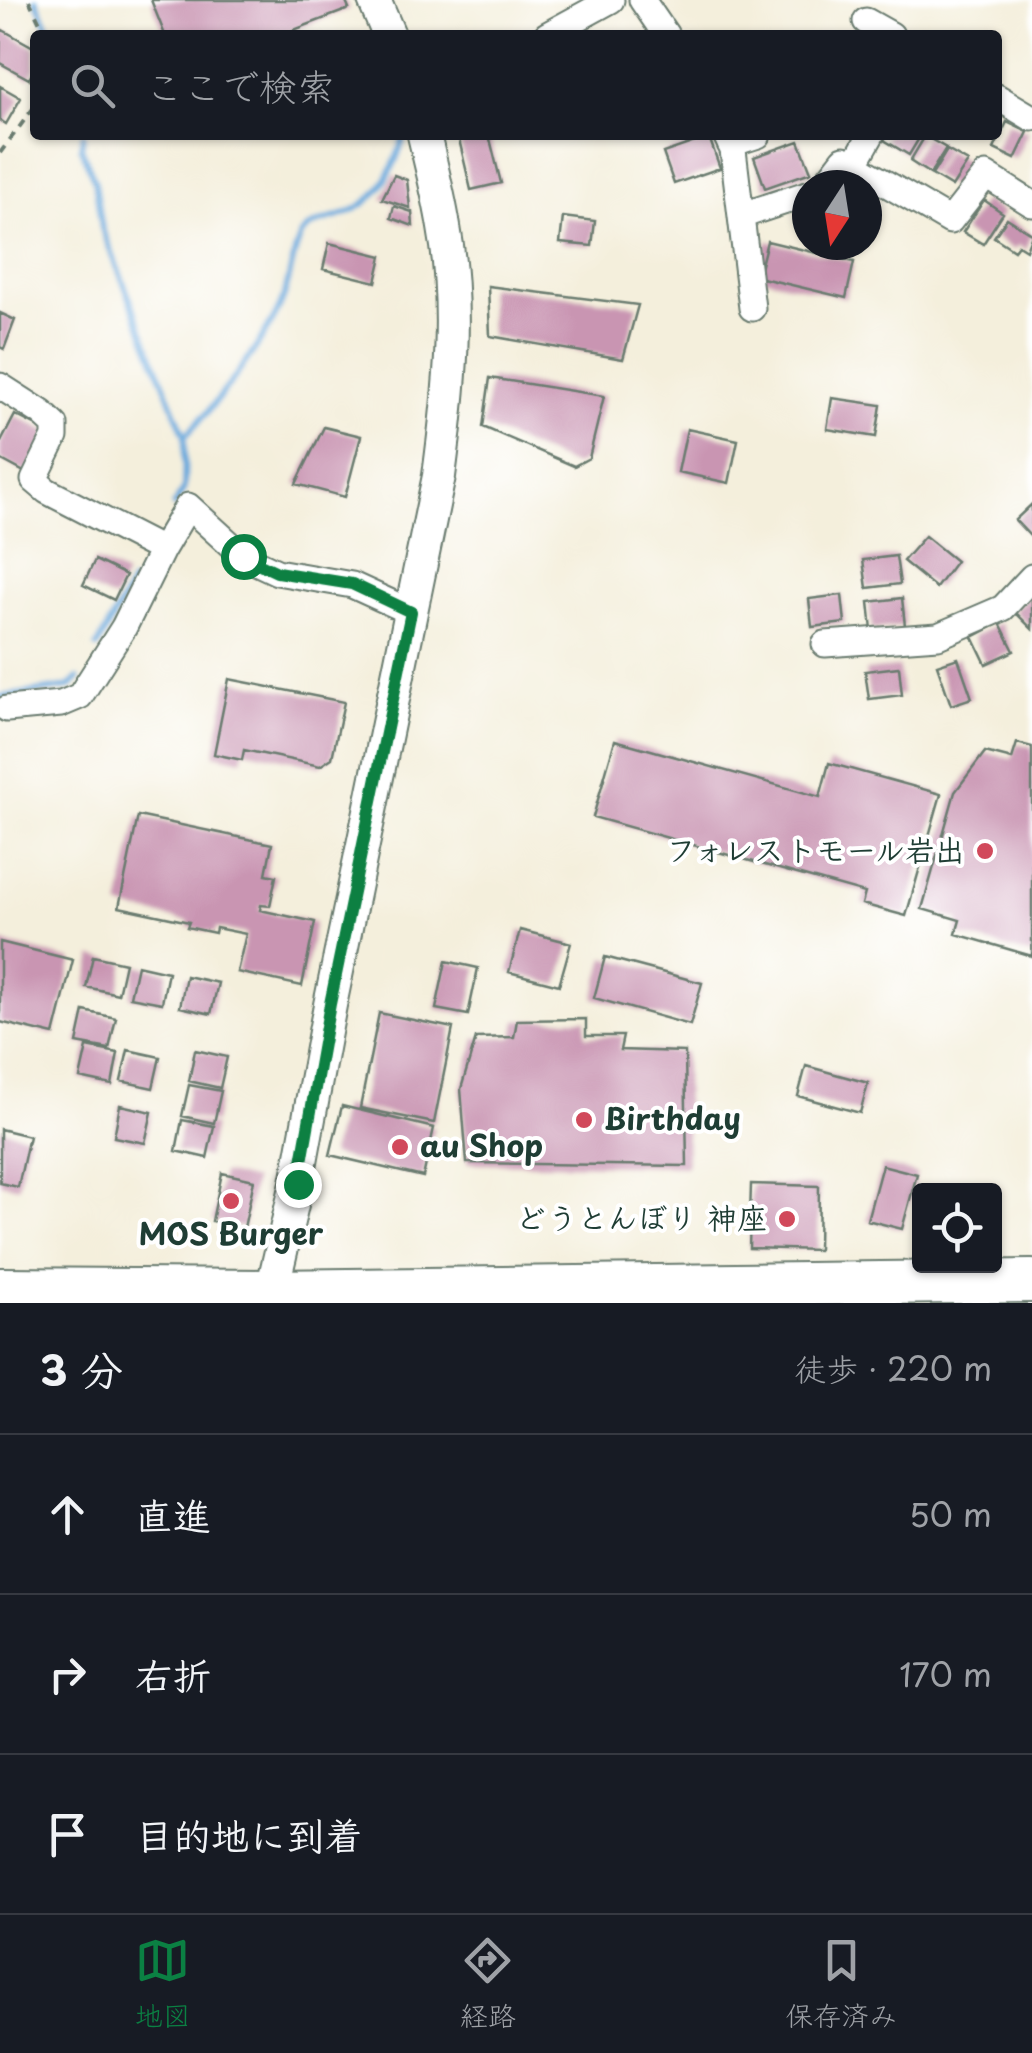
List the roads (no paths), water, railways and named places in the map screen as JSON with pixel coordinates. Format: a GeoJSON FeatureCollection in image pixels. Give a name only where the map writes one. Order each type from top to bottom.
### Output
{"type":"FeatureCollection","features":[{"type":"Feature","properties":{"kind":"highway"},"geometry":{"type":"LineString","coordinates":[[0,1289],[270,1297],[1032,1281]]}},
{"type":"Feature","properties":{"kind":"street"},"geometry":{"type":"LineString","coordinates":[[374,0],[386,30]]}},
{"type":"Feature","properties":{"kind":"street"},"geometry":{"type":"LineString","coordinates":[[556,30],[611,0]]}},
{"type":"Feature","properties":{"kind":"street"},"geometry":{"type":"LineString","coordinates":[[642,0],[663,30]]}},
{"type":"Feature","properties":{"kind":"street"},"geometry":{"type":"LineString","coordinates":[[866,21],[882,30]]}},
{"type":"Feature","properties":{"kind":"street"},"geometry":{"type":"LineString","coordinates":[[1002,100],[1032,118]]}},
{"type":"Feature","properties":{"kind":"street"},"geometry":{"type":"LineString","coordinates":[[270,1297],[298,1184],[330,1004],[439,476],[451,389],[445,230],[425,140]]}},
{"type":"Feature","properties":{"kind":"street"},"geometry":{"type":"LineString","coordinates":[[728,140],[742,215],[752,308]]}},
{"type":"Feature","properties":{"kind":"street"},"geometry":{"type":"LineString","coordinates":[[854,164],[868,140]]}},
{"type":"Feature","properties":{"kind":"street"},"geometry":{"type":"LineString","coordinates":[[836,170],[844,159],[950,221],[986,175],[1032,204]]}},
{"type":"Feature","properties":{"kind":"street"},"geometry":{"type":"LineString","coordinates":[[742,215],[792,199]]}},
{"type":"Feature","properties":{"kind":"street"},"geometry":{"type":"LineString","coordinates":[[0,386],[42,412],[55,425],[55,437],[34,480],[47,491],[162,550]]}},
{"type":"Feature","properties":{"kind":"street"},"geometry":{"type":"LineString","coordinates":[[8,709],[60,704],[80,696],[124,627],[188,506],[243,556],[277,572],[352,584],[411,612]]}},
{"type":"Feature","properties":{"kind":"street"},"geometry":{"type":"LineString","coordinates":[[825,644],[938,636],[1004,608],[1032,577]]}},
{"type":"Feature","properties":{"kind":"waterway"},"geometry":{"type":"LineString","coordinates":[[36,0],[50,30]]}},
{"type":"Feature","properties":{"kind":"waterway"},"geometry":{"type":"LineString","coordinates":[[82,140],[81,148],[95,182],[102,229],[185,436],[184,488],[174,506]]}},
{"type":"Feature","properties":{"kind":"waterway"},"geometry":{"type":"LineString","coordinates":[[185,436],[225,390],[276,314],[303,233],[372,197],[393,166],[403,140]]}},
{"type":"Feature","properties":{"kind":"waterway"},"geometry":{"type":"LineString","coordinates":[[97,647],[132,583]]}},
{"type":"Feature","properties":{"kind":"waterway"},"geometry":{"type":"LineString","coordinates":[[0,697],[69,687],[78,679]]}},
{"type":"Feature","properties":{"kind":"place","name":"フォレストモール岩出"},"geometry":{"type":"Point","coordinates":[985,851]}},
{"type":"Feature","properties":{"kind":"place","name":"Birthday"},"geometry":{"type":"Point","coordinates":[584,1120]}},
{"type":"Feature","properties":{"kind":"place","name":"au Shop"},"geometry":{"type":"Point","coordinates":[400,1147]}},
{"type":"Feature","properties":{"kind":"place","name":"MOS Burger"},"geometry":{"type":"Point","coordinates":[231,1201]}},
{"type":"Feature","properties":{"kind":"place","name":"どうとんぼり 神座"},"geometry":{"type":"Point","coordinates":[787,1219]}}]}
